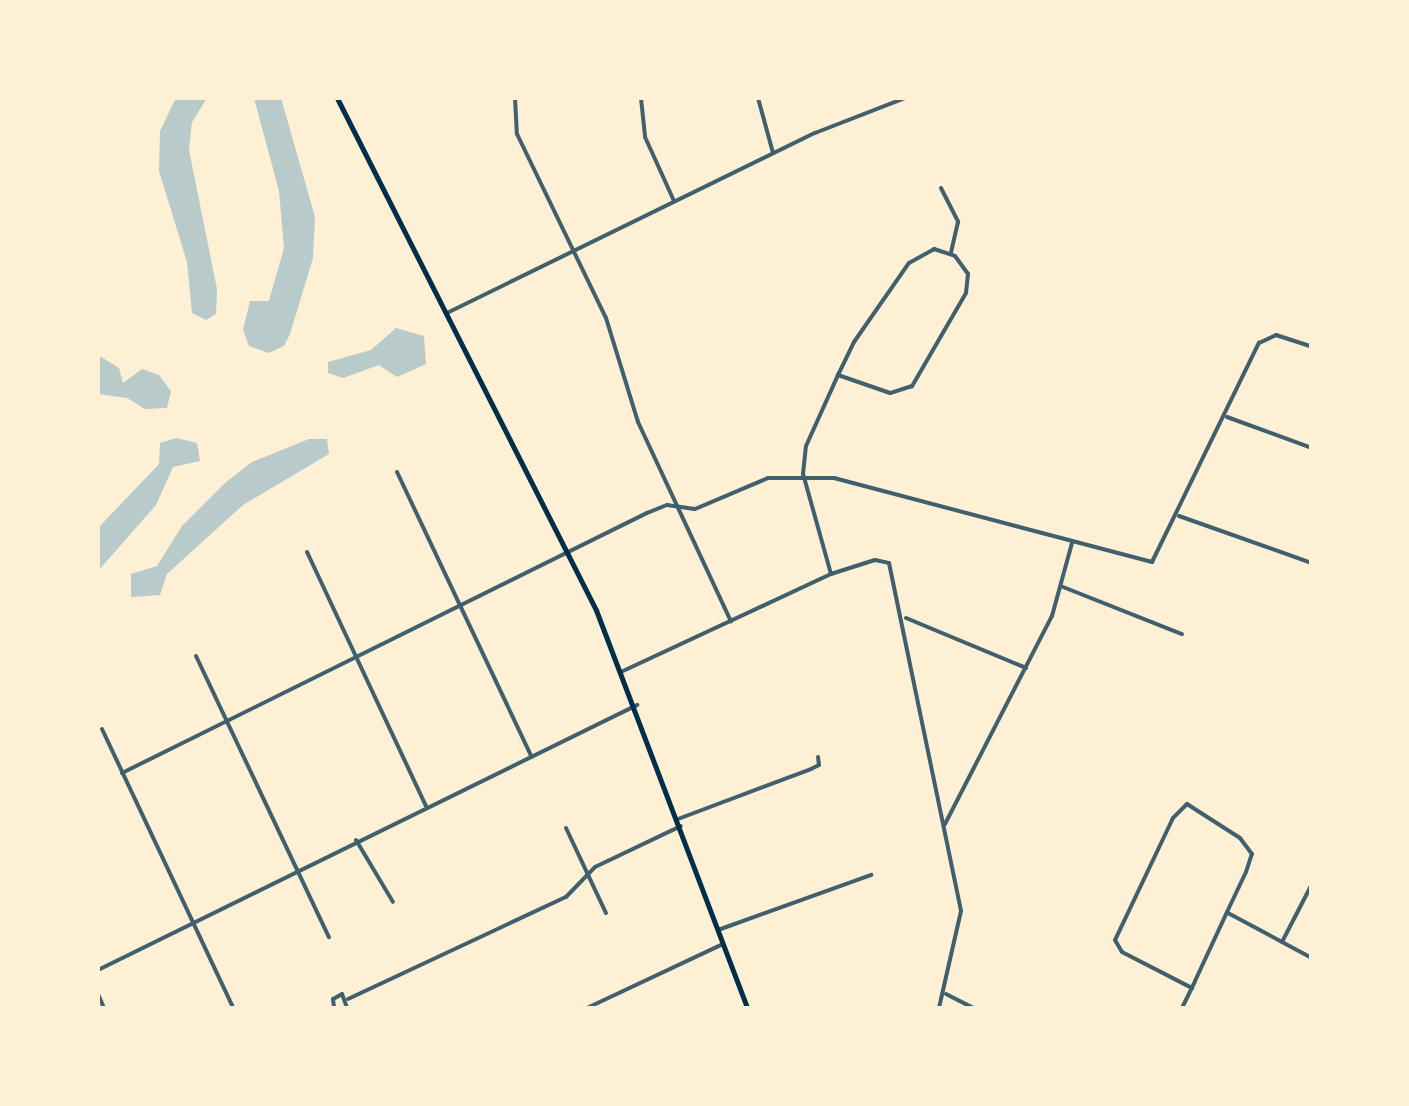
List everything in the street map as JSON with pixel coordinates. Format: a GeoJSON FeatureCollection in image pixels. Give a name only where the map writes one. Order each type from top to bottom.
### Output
{"type":"FeatureCollection","features":[{"type":"Feature","properties":{"kind":"main road"},"geometry":{"type":"LineString","coordinates":[[337,98],[568,551],[636,706],[747,1008]]}},
{"type":"Feature","properties":{"kind":"street"},"geometry":{"type":"LineString","coordinates":[[515,98],[514,126],[606,318],[638,422],[730,621]]}},
{"type":"Feature","properties":{"kind":"street"},"geometry":{"type":"LineString","coordinates":[[641,98],[646,137],[674,201]]}},
{"type":"Feature","properties":{"kind":"street"},"geometry":{"type":"LineString","coordinates":[[758,98],[773,153]]}},
{"type":"Feature","properties":{"kind":"street"},"geometry":{"type":"LineString","coordinates":[[449,312],[773,153],[906,98]]}},
{"type":"Feature","properties":{"kind":"street"},"geometry":{"type":"LineString","coordinates":[[941,188],[958,222],[951,253]]}},
{"type":"Feature","properties":{"kind":"street"},"geometry":{"type":"LineString","coordinates":[[831,574],[804,478],[806,446],[838,374],[913,258],[934,249],[951,253],[965,269],[968,288],[912,386],[890,394],[838,374]]}},
{"type":"Feature","properties":{"kind":"street"},"geometry":{"type":"LineString","coordinates":[[122,773],[663,506],[696,509],[768,478],[834,478],[1152,562],[1266,336],[1312,347]]}},
{"type":"Feature","properties":{"kind":"street"},"geometry":{"type":"LineString","coordinates":[[1225,417],[1312,448]]}},
{"type":"Feature","properties":{"kind":"street"},"geometry":{"type":"LineString","coordinates":[[397,472],[532,757]]}},
{"type":"Feature","properties":{"kind":"street"},"geometry":{"type":"LineString","coordinates":[[1178,516],[1312,562]]}},
{"type":"Feature","properties":{"kind":"street"},"geometry":{"type":"LineString","coordinates":[[945,824],[1026,668],[1063,586],[1073,540]]}},
{"type":"Feature","properties":{"kind":"street"},"geometry":{"type":"LineString","coordinates":[[306,552],[426,806]]}},
{"type":"Feature","properties":{"kind":"street"},"geometry":{"type":"LineString","coordinates":[[622,671],[831,574],[885,560],[904,618],[961,911],[943,975],[946,994],[940,1008]]}},
{"type":"Feature","properties":{"kind":"street"},"geometry":{"type":"LineString","coordinates":[[1063,586],[1182,634]]}},
{"type":"Feature","properties":{"kind":"street"},"geometry":{"type":"LineString","coordinates":[[904,618],[1026,668]]}},
{"type":"Feature","properties":{"kind":"street"},"geometry":{"type":"LineString","coordinates":[[196,656],[329,937]]}},
{"type":"Feature","properties":{"kind":"street"},"geometry":{"type":"LineString","coordinates":[[98,970],[356,840],[636,706]]}},
{"type":"Feature","properties":{"kind":"street"},"geometry":{"type":"LineString","coordinates":[[102,729],[232,1008]]}},
{"type":"Feature","properties":{"kind":"street"},"geometry":{"type":"LineString","coordinates":[[334,1008],[336,995],[348,999],[566,898],[588,874],[680,823],[811,770],[819,765],[818,757]]}},
{"type":"Feature","properties":{"kind":"street"},"geometry":{"type":"LineString","coordinates":[[1182,1008],[1192,988],[1226,912],[1251,848],[1200,808],[1184,804],[1115,940],[1122,952],[1192,988]]}},
{"type":"Feature","properties":{"kind":"street"},"geometry":{"type":"LineString","coordinates":[[566,828],[606,913]]}},
{"type":"Feature","properties":{"kind":"street"},"geometry":{"type":"LineString","coordinates":[[356,840],[393,902]]}},
{"type":"Feature","properties":{"kind":"street"},"geometry":{"type":"LineString","coordinates":[[718,930],[871,875]]}},
{"type":"Feature","properties":{"kind":"street"},"geometry":{"type":"LineString","coordinates":[[1282,942],[1312,884]]}},
{"type":"Feature","properties":{"kind":"street"},"geometry":{"type":"LineString","coordinates":[[1226,912],[1312,958]]}},
{"type":"Feature","properties":{"kind":"street"},"geometry":{"type":"LineString","coordinates":[[587,1008],[723,944]]}},
{"type":"Feature","properties":{"kind":"street"},"geometry":{"type":"LineString","coordinates":[[98,994],[104,1008]]}},
{"type":"Feature","properties":{"kind":"street"},"geometry":{"type":"LineString","coordinates":[[946,994],[973,1008]]}},
{"type":"Feature","properties":{"kind":"street"},"geometry":{"type":"LineString","coordinates":[[347,1008],[348,999]]}},
{"type":"Feature","properties":{"kind":"shaded area"},"geometry":{"type":"Polygon","coordinates":[[[176,98],[207,98],[192,122],[189,150],[217,289],[216,314],[206,320],[192,313],[187,262],[159,171],[160,131],[176,98]]]}},
{"type":"Feature","properties":{"kind":"shaded area"},"geometry":{"type":"Polygon","coordinates":[[[254,98],[281,98],[315,217],[313,258],[290,334],[284,346],[269,353],[249,346],[243,330],[250,301],[269,301],[284,248],[279,191],[254,98]]]}},
{"type":"Feature","properties":{"kind":"shaded area"},"geometry":{"type":"Polygon","coordinates":[[[396,328],[424,336],[426,364],[397,377],[379,365],[343,378],[328,373],[328,362],[371,350],[396,328]]]}},
{"type":"Feature","properties":{"kind":"shaded area"},"geometry":{"type":"Polygon","coordinates":[[[98,355],[119,368],[123,383],[142,369],[159,375],[171,391],[167,408],[145,409],[127,398],[98,394],[98,355]]]}},
{"type":"Feature","properties":{"kind":"shaded area"},"geometry":{"type":"Polygon","coordinates":[[[176,438],[197,443],[200,461],[173,467],[156,505],[98,571],[98,528],[159,464],[160,443],[176,438]]]}},
{"type":"Feature","properties":{"kind":"shaded area"},"geometry":{"type":"Polygon","coordinates":[[[309,439],[327,439],[329,454],[243,505],[167,574],[160,595],[131,597],[131,574],[157,566],[182,526],[225,483],[252,462],[309,439]]]}}]}
